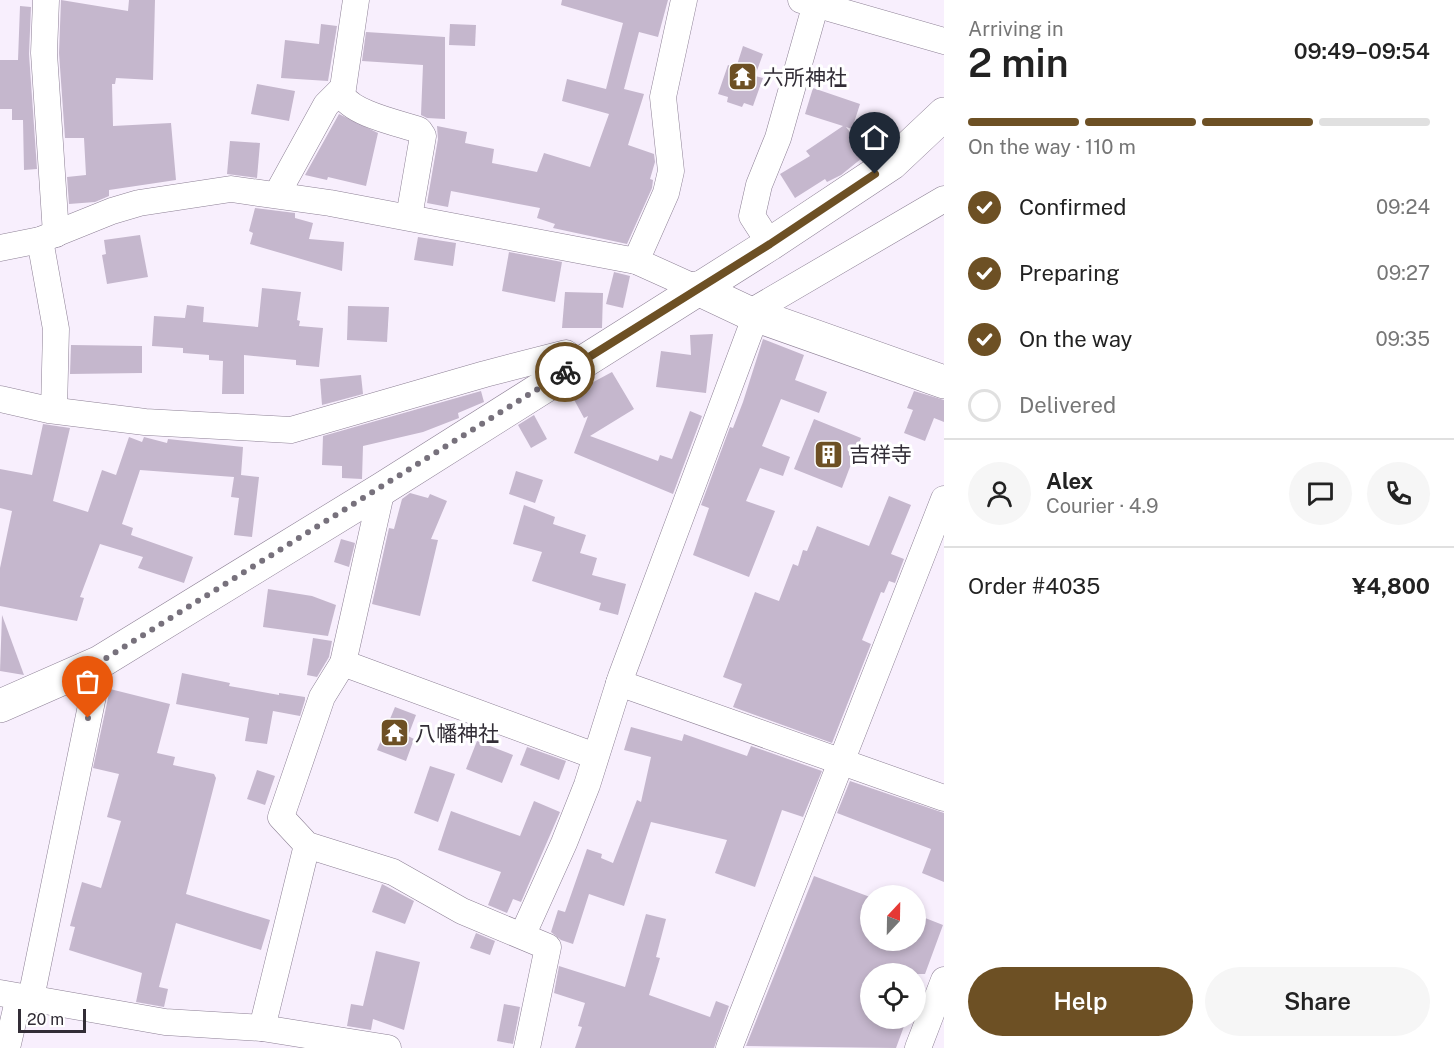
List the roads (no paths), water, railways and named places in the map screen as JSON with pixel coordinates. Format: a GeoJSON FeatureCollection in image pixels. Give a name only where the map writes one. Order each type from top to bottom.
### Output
{"type":"FeatureCollection","features":[{"type":"Feature","properties":{"kind":"main road"},"geometry":{"type":"LineString","coordinates":[[0,706],[100,662],[382,489],[696,288],[770,244],[892,163],[944,114]]}},
{"type":"Feature","properties":{"kind":"main road"},"geometry":{"type":"LineString","coordinates":[[696,288],[753,314],[944,382]]}},
{"type":"Feature","properties":{"kind":"street"},"geometry":{"type":"LineString","coordinates":[[46,0],[44,53],[48,237],[56,329],[54,410]]}},
{"type":"Feature","properties":{"kind":"street"},"geometry":{"type":"LineString","coordinates":[[277,194],[326,105],[341,90],[356,0]]}},
{"type":"Feature","properties":{"kind":"street"},"geometry":{"type":"LineString","coordinates":[[636,261],[666,193],[670,171],[663,97],[684,0]]}},
{"type":"Feature","properties":{"kind":"street"},"geometry":{"type":"LineString","coordinates":[[770,244],[752,216],[759,185],[778,138],[812,1],[944,41]]}},
{"type":"Feature","properties":{"kind":"street"},"geometry":{"type":"LineString","coordinates":[[341,90],[347,102],[376,116],[419,130],[423,136],[409,217]]}},
{"type":"Feature","properties":{"kind":"street"},"geometry":{"type":"LineString","coordinates":[[0,248],[48,237],[112,211],[166,198],[231,189],[277,194],[409,217],[636,261],[696,288]]}},
{"type":"Feature","properties":{"kind":"street"},"geometry":{"type":"LineString","coordinates":[[523,934],[564,843],[619,683],[753,314],[944,199]]}},
{"type":"Feature","properties":{"kind":"street"},"geometry":{"type":"LineString","coordinates":[[0,399],[54,410],[145,422],[291,430],[566,353],[578,363]]}},
{"type":"Feature","properties":{"kind":"street"},"geometry":{"type":"LineString","coordinates":[[382,489],[343,663],[322,697],[281,817],[307,845],[393,872],[462,911],[523,934],[548,947],[527,1048]]}},
{"type":"Feature","properties":{"kind":"street"},"geometry":{"type":"LineString","coordinates":[[729,1048],[944,499]]}},
{"type":"Feature","properties":{"kind":"street"},"geometry":{"type":"LineString","coordinates":[[7,1048],[17,1005],[30,998],[100,662]]}},
{"type":"Feature","properties":{"kind":"street"},"geometry":{"type":"LineString","coordinates":[[343,663],[595,756]]}},
{"type":"Feature","properties":{"kind":"street"},"geometry":{"type":"LineString","coordinates":[[619,683],[944,798]]}},
{"type":"Feature","properties":{"kind":"street"},"geometry":{"type":"LineString","coordinates":[[262,1028],[307,845]]}},
{"type":"Feature","properties":{"kind":"street"},"geometry":{"type":"LineString","coordinates":[[918,1048],[944,980]]}},
{"type":"Feature","properties":{"kind":"street"},"geometry":{"type":"LineString","coordinates":[[0,993],[197,1037],[213,1024],[262,1028],[388,1048]]}},
{"type":"Feature","properties":{"kind":"place","name":"六所神社"},"geometry":{"type":"Point","coordinates":[742,77]}},
{"type":"Feature","properties":{"kind":"place","name":"吉祥寺"},"geometry":{"type":"Point","coordinates":[828,454]}},
{"type":"Feature","properties":{"kind":"place","name":"八幡神社"},"geometry":{"type":"Point","coordinates":[394,733]}}]}
